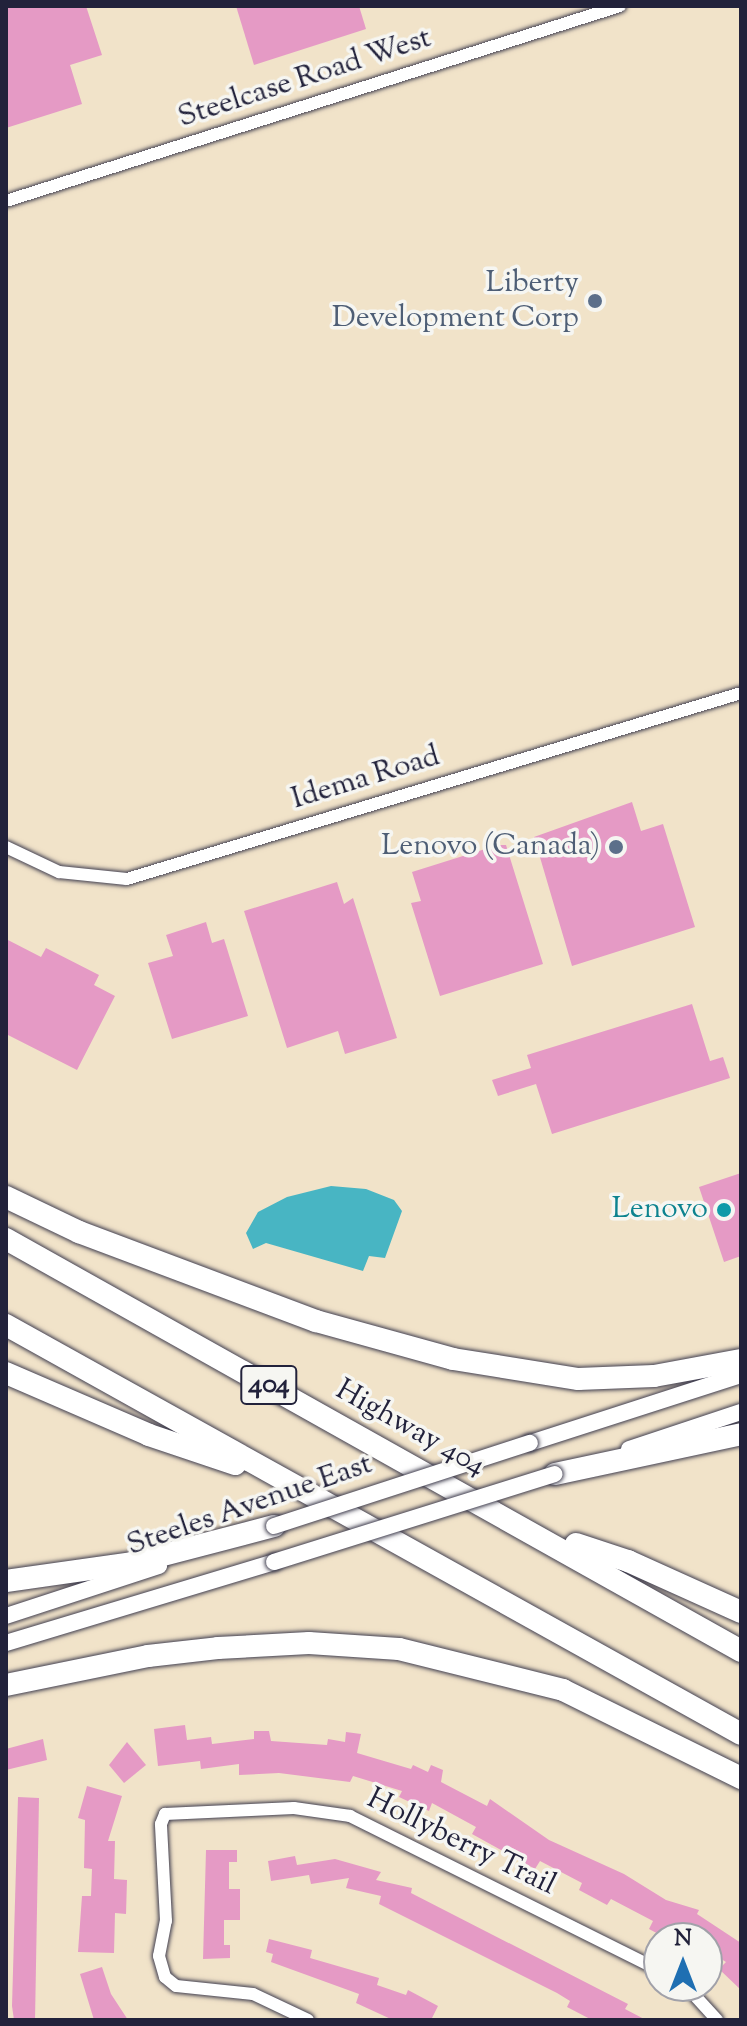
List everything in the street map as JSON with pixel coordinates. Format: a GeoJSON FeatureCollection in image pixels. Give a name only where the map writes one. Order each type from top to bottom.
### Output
{"type":"FeatureCollection","features":[{"type":"Feature","properties":{"kind":"highway"},"geometry":{"type":"LineString","coordinates":[[6,1197],[79,1232],[316,1321],[453,1359],[578,1379],[654,1376],[741,1360]]}},
{"type":"Feature","properties":{"kind":"highway","name":"Highway 404"},"geometry":{"type":"LineString","coordinates":[[6,1239],[532,1531],[741,1651]]}},
{"type":"Feature","properties":{"kind":"highway","name":"404"},"geometry":{"type":"LineString","coordinates":[[6,1325],[741,1734]]}},
{"type":"Feature","properties":{"kind":"highway"},"geometry":{"type":"LineString","coordinates":[[6,1373],[149,1435],[293,1483]]}},
{"type":"Feature","properties":{"kind":"highway"},"geometry":{"type":"LineString","coordinates":[[555,1474],[741,1434]]}},
{"type":"Feature","properties":{"kind":"highway"},"geometry":{"type":"LineString","coordinates":[[6,1581],[118,1566],[274,1526]]}},
{"type":"Feature","properties":{"kind":"highway"},"geometry":{"type":"LineString","coordinates":[[532,1531],[628,1561],[741,1612]]}},
{"type":"Feature","properties":{"kind":"highway"},"geometry":{"type":"LineString","coordinates":[[6,1685],[148,1656],[218,1648],[309,1643],[399,1649],[563,1690],[741,1778]]}},
{"type":"Feature","properties":{"kind":"main road","name":"Steeles Avenue East"},"geometry":{"type":"LineString","coordinates":[[6,1616],[741,1375]]}},
{"type":"Feature","properties":{"kind":"main road","name":"Steeles Avenue East"},"geometry":{"type":"LineString","coordinates":[[6,1643],[555,1474],[741,1412]]}},
{"type":"Feature","properties":{"kind":"street","name":"Steelcase Road West"},"geometry":{"type":"LineString","coordinates":[[6,201],[620,6]]}},
{"type":"Feature","properties":{"kind":"street","name":"Idema Road"},"geometry":{"type":"LineString","coordinates":[[6,847],[59,872],[127,879],[741,693]]}},
{"type":"Feature","properties":{"kind":"street","name":"Hollyberry Trail"},"geometry":{"type":"LineString","coordinates":[[308,2020],[253,1994],[176,1986],[165,1977],[159,1956],[166,1921],[161,1824],[165,1814],[294,1808],[355,1818],[643,1962]]}},
{"type":"Feature","properties":{"kind":"street"},"geometry":{"type":"LineString","coordinates":[[701,2002],[717,2020]]}},
{"type":"Feature","properties":{"kind":"water"},"geometry":{"type":"Polygon","coordinates":[[[331,1186],[366,1189],[394,1200],[402,1211],[385,1258],[369,1256],[363,1271],[266,1243],[253,1249],[246,1233],[258,1212],[287,1197],[331,1186]]]}},
{"type":"Feature","properties":{"kind":"building"},"geometry":{"type":"Polygon","coordinates":[[[6,6],[86,6],[102,55],[70,65],[82,104],[6,128],[6,6]]]}},
{"type":"Feature","properties":{"kind":"building"},"geometry":{"type":"Polygon","coordinates":[[[236,6],[359,6],[366,29],[254,65],[236,6]]]}},
{"type":"Feature","properties":{"kind":"building"},"geometry":{"type":"Polygon","coordinates":[[[632,802],[641,831],[663,824],[695,927],[572,966],[534,837],[632,802]]]}},
{"type":"Feature","properties":{"kind":"building"},"geometry":{"type":"Polygon","coordinates":[[[506,845],[543,964],[440,996],[411,903],[421,901],[412,872],[506,845]]]}},
{"type":"Feature","properties":{"kind":"building"},"geometry":{"type":"Polygon","coordinates":[[[337,882],[344,904],[353,898],[397,1038],[345,1054],[338,1031],[287,1048],[244,911],[337,882]]]}},
{"type":"Feature","properties":{"kind":"building"},"geometry":{"type":"Polygon","coordinates":[[[206,922],[212,943],[224,939],[248,1016],[172,1039],[148,963],[173,956],[166,935],[206,922]]]}},
{"type":"Feature","properties":{"kind":"building"},"geometry":{"type":"Polygon","coordinates":[[[6,939],[41,957],[46,948],[99,975],[94,985],[115,996],[77,1070],[6,1034],[6,939]]]}},
{"type":"Feature","properties":{"kind":"building"},"geometry":{"type":"Polygon","coordinates":[[[692,1004],[710,1061],[723,1057],[730,1078],[552,1134],[536,1084],[498,1096],[492,1080],[531,1068],[527,1055],[692,1004]]]}},
{"type":"Feature","properties":{"kind":"building","name":"Lenovo"},"geometry":{"type":"Polygon","coordinates":[[[741,1173],[741,1256],[724,1262],[699,1187],[741,1173]]]}},
{"type":"Feature","properties":{"kind":"building"},"geometry":{"type":"Polygon","coordinates":[[[185,1725],[187,1740],[211,1737],[212,1744],[254,1739],[254,1731],[269,1731],[271,1741],[327,1745],[328,1739],[345,1742],[346,1732],[361,1734],[357,1753],[411,1769],[413,1765],[428,1772],[431,1765],[443,1770],[441,1782],[487,1806],[490,1799],[549,1840],[624,1874],[666,1900],[699,1910],[697,1914],[709,1922],[652,1922],[611,1899],[607,1905],[579,1890],[582,1883],[540,1861],[535,1869],[472,1834],[476,1827],[432,1803],[429,1811],[399,1797],[402,1791],[353,1776],[350,1782],[279,1773],[239,1775],[239,1764],[201,1769],[200,1761],[158,1766],[154,1729],[185,1725]]]}},
{"type":"Feature","properties":{"kind":"building"},"geometry":{"type":"Polygon","coordinates":[[[43,1739],[47,1760],[6,1770],[6,1749],[43,1739]]]}},
{"type":"Feature","properties":{"kind":"building"},"geometry":{"type":"Polygon","coordinates":[[[127,1742],[146,1765],[124,1783],[109,1765],[127,1742]]]}},
{"type":"Feature","properties":{"kind":"building"},"geometry":{"type":"Polygon","coordinates":[[[87,1786],[122,1796],[108,1841],[115,1841],[114,1879],[127,1880],[126,1914],[115,1913],[114,1953],[78,1952],[82,1896],[91,1896],[92,1869],[84,1868],[85,1820],[78,1818],[87,1786]]]}},
{"type":"Feature","properties":{"kind":"building"},"geometry":{"type":"Polygon","coordinates":[[[18,1797],[39,1798],[35,2020],[14,2020],[12,2006],[18,1797]]]}},
{"type":"Feature","properties":{"kind":"building"},"geometry":{"type":"Polygon","coordinates":[[[206,1850],[237,1850],[237,1862],[229,1862],[229,1889],[240,1889],[240,1920],[224,1920],[224,1945],[230,1945],[230,1958],[203,1959],[206,1850]]]}},
{"type":"Feature","properties":{"kind":"building"},"geometry":{"type":"Polygon","coordinates":[[[295,1856],[297,1865],[335,1859],[381,1872],[376,1880],[412,1888],[411,1893],[628,2004],[625,2009],[646,2020],[592,2020],[567,2007],[570,2001],[557,1993],[379,1904],[381,1896],[346,1888],[349,1878],[311,1884],[309,1875],[271,1881],[268,1861],[295,1856]]]}},
{"type":"Feature","properties":{"kind":"building"},"geometry":{"type":"Polygon","coordinates":[[[723,1931],[741,1943],[741,1990],[723,1973],[726,1962],[723,1960],[723,1931]]]}},
{"type":"Feature","properties":{"kind":"building"},"geometry":{"type":"Polygon","coordinates":[[[269,1939],[312,1950],[310,1958],[379,1978],[377,1985],[406,1995],[408,1990],[438,2006],[431,2020],[393,2020],[356,2003],[359,1994],[271,1962],[273,1954],[266,1952],[269,1939]]]}},
{"type":"Feature","properties":{"kind":"building"},"geometry":{"type":"Polygon","coordinates":[[[102,1967],[111,1994],[128,2020],[94,2020],[80,1974],[102,1967]]]}},
{"type":"Feature","properties":{"kind":"place","name":"Liberty Development Corp"},"geometry":{"type":"Point","coordinates":[595,301]}},
{"type":"Feature","properties":{"kind":"place","name":"Lenovo (Canada)"},"geometry":{"type":"Point","coordinates":[616,847]}},
{"type":"Feature","properties":{"kind":"place","name":"Lenovo"},"geometry":{"type":"Point","coordinates":[724,1210]}}]}
